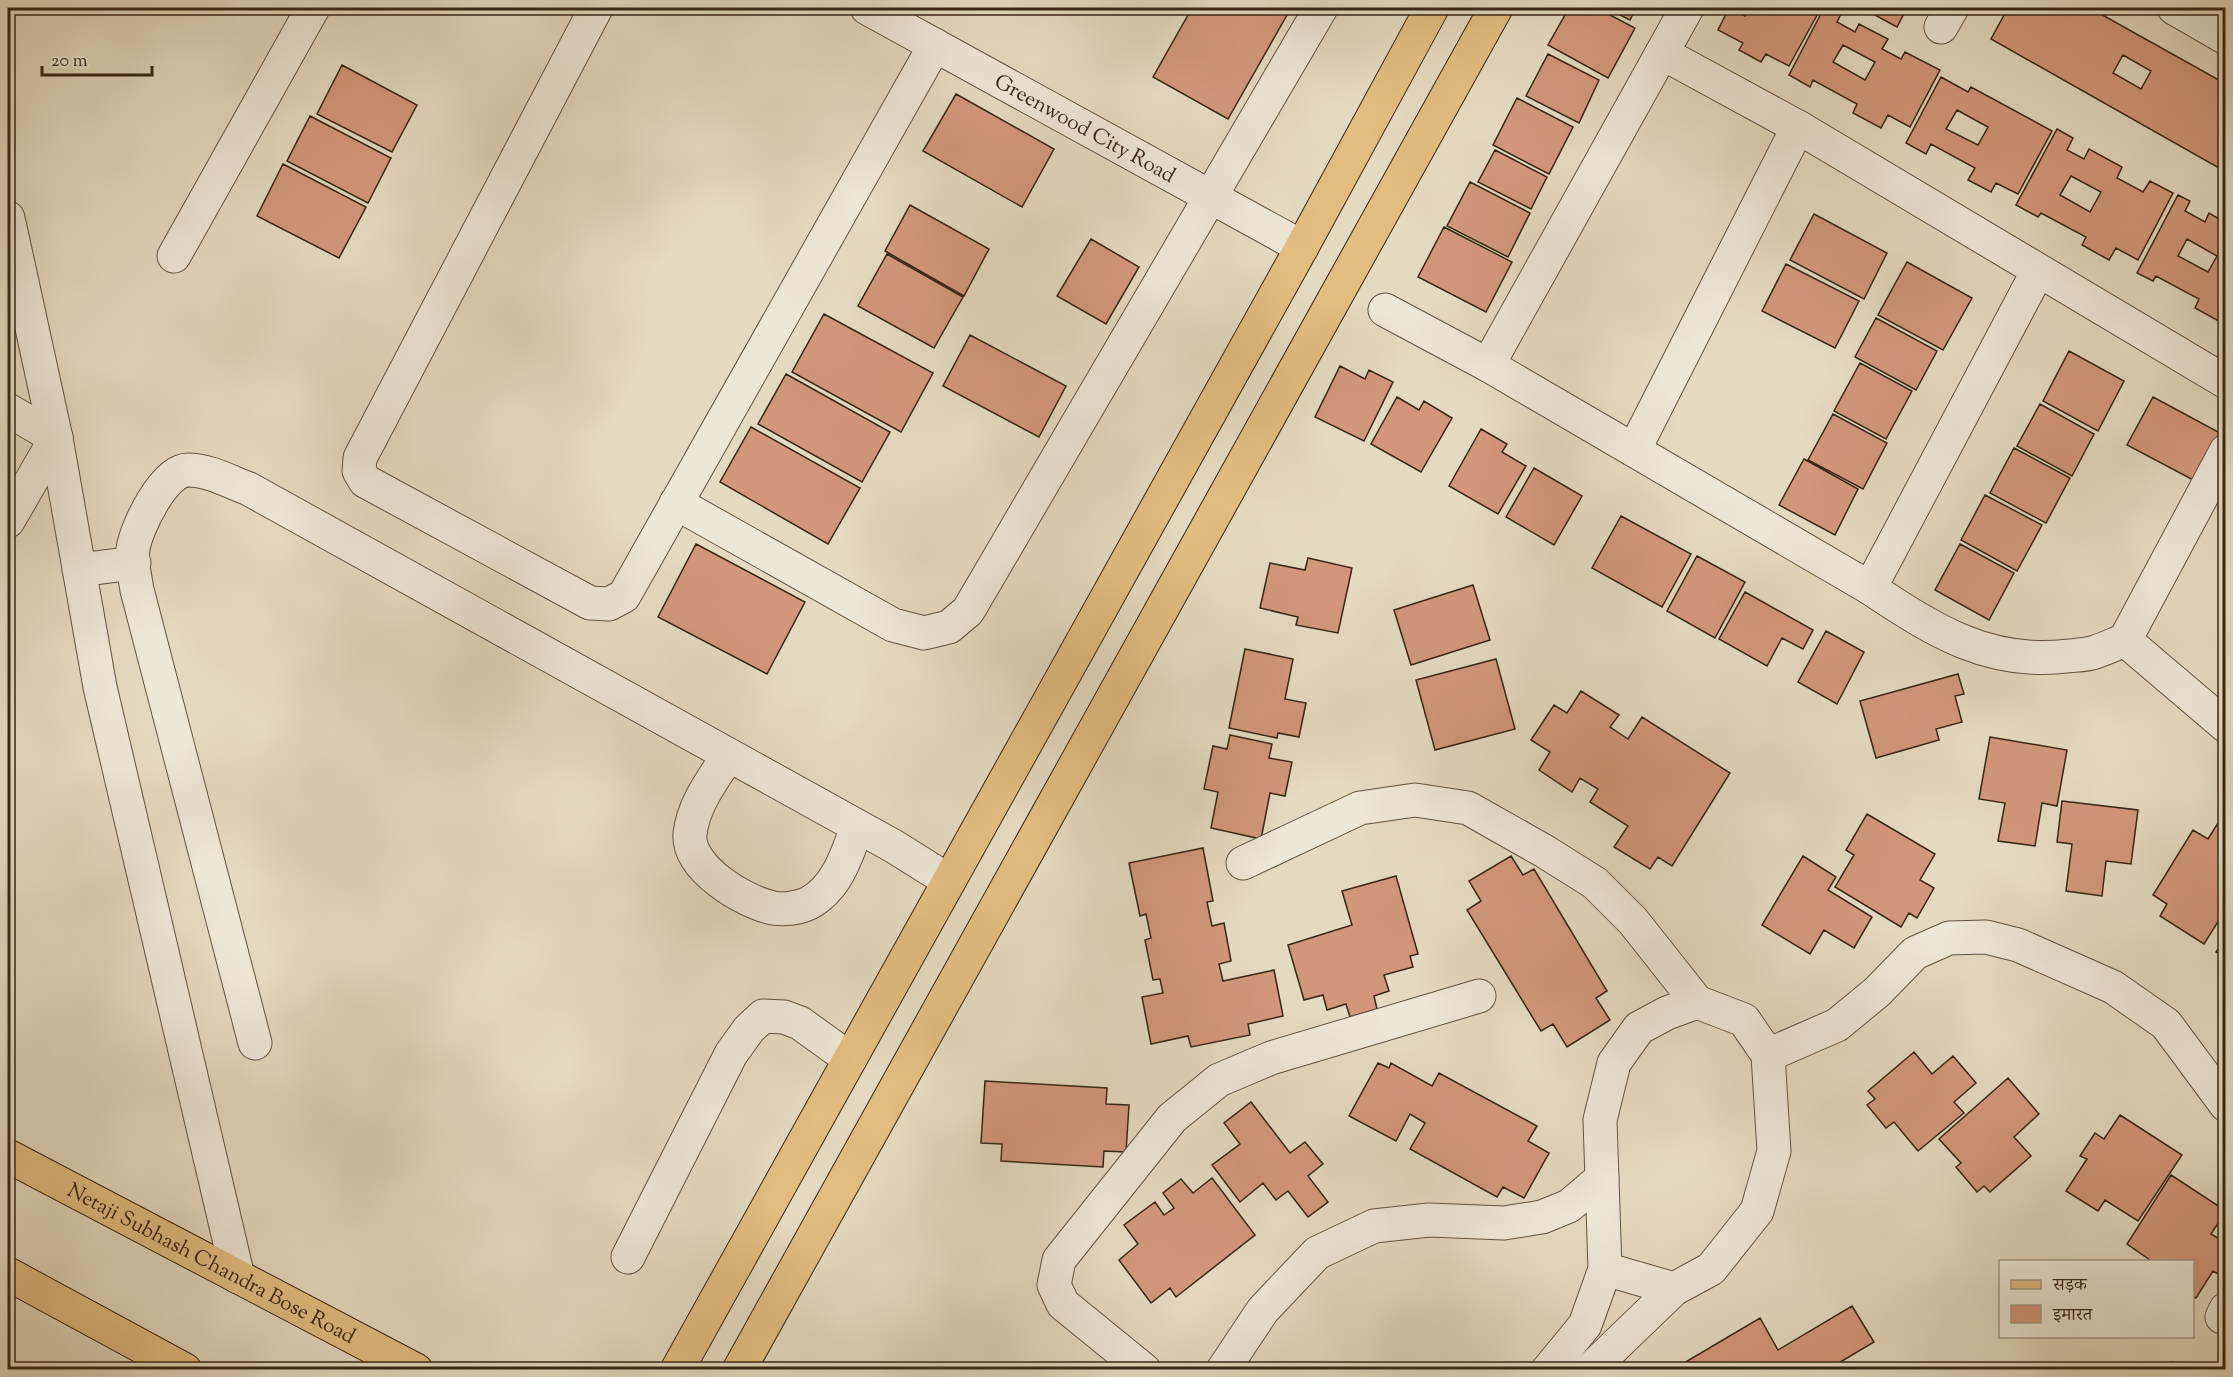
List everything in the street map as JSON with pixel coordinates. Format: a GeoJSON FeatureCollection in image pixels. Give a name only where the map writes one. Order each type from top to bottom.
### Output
{"type":"FeatureCollection","features":[{"type":"Feature","properties":{"kind":"main road"},"geometry":{"type":"LineString","coordinates":[[677,1370],[1302,248],[1432,8]]}},
{"type":"Feature","properties":{"kind":"main road"},"geometry":{"type":"LineString","coordinates":[[740,1370],[1496,8]]}},
{"type":"Feature","properties":{"kind":"main road","name":"Netaji Subhash Chandra Bose Road"},"geometry":{"type":"LineString","coordinates":[[8,1156],[416,1370]]}},
{"type":"Feature","properties":{"kind":"main road"},"geometry":{"type":"LineString","coordinates":[[8,1274],[186,1370]]}},
{"type":"Feature","properties":{"kind":"street"},"geometry":{"type":"LineString","coordinates":[[174,256],[313,8]]}},
{"type":"Feature","properties":{"kind":"street"},"geometry":{"type":"LineString","coordinates":[[596,8],[360,458],[359,471],[365,481],[590,603],[609,604],[624,596],[935,45]]}},
{"type":"Feature","properties":{"kind":"street","name":"Greenwood City Road"},"geometry":{"type":"LineString","coordinates":[[867,8],[1302,248]]}},
{"type":"Feature","properties":{"kind":"street"},"geometry":{"type":"LineString","coordinates":[[676,503],[893,625],[924,633],[949,627],[968,611],[1321,8]]}},
{"type":"Feature","properties":{"kind":"street"},"geometry":{"type":"LineString","coordinates":[[1488,365],[1687,8]]}},
{"type":"Feature","properties":{"kind":"street"},"geometry":{"type":"LineString","coordinates":[[2174,8],[2226,38]]}},
{"type":"Feature","properties":{"kind":"street"},"geometry":{"type":"LineString","coordinates":[[1662,53],[1797,128],[2226,382]]}},
{"type":"Feature","properties":{"kind":"street"},"geometry":{"type":"LineString","coordinates":[[1634,450],[1797,128]]}},
{"type":"Feature","properties":{"kind":"street"},"geometry":{"type":"LineString","coordinates":[[8,218],[56,438],[103,699],[238,1277]]}},
{"type":"Feature","properties":{"kind":"street"},"geometry":{"type":"LineString","coordinates":[[1870,588],[2038,271]]}},
{"type":"Feature","properties":{"kind":"street"},"geometry":{"type":"LineString","coordinates":[[1385,310],[1488,365],[1870,588],[1927,624],[1973,646],[2012,657],[2049,658],[2094,653],[2125,640],[2226,451]]}},
{"type":"Feature","properties":{"kind":"street"},"geometry":{"type":"LineString","coordinates":[[8,410],[56,438]]}},
{"type":"Feature","properties":{"kind":"street"},"geometry":{"type":"LineString","coordinates":[[8,521],[56,438]]}},
{"type":"Feature","properties":{"kind":"street"},"geometry":{"type":"LineString","coordinates":[[255,1043],[137,590],[132,549],[145,514],[170,478],[186,469],[210,474],[260,495],[895,847],[949,881]]}},
{"type":"Feature","properties":{"kind":"street"},"geometry":{"type":"LineString","coordinates":[[79,570],[134,563]]}},
{"type":"Feature","properties":{"kind":"street"},"geometry":{"type":"LineString","coordinates":[[2125,640],[2226,726]]}},
{"type":"Feature","properties":{"kind":"street"},"geometry":{"type":"LineString","coordinates":[[728,756],[698,805],[690,835],[698,863],[709,875],[736,892],[771,908],[788,909],[809,903],[827,888],[839,872],[856,827]]}},
{"type":"Feature","properties":{"kind":"street"},"geometry":{"type":"LineString","coordinates":[[1243,863],[1359,808],[1415,800],[1468,808],[1544,850],[1595,883],[1633,921],[1697,1002],[1744,1020],[1768,1055],[1774,1151],[1757,1211],[1711,1269],[1674,1289],[1590,1370]]}},
{"type":"Feature","properties":{"kind":"street"},"geometry":{"type":"LineString","coordinates":[[1768,1055],[1837,1025],[1877,992],[1915,954],[1949,938],[1986,937],[2018,945],[2113,987],[2140,1005],[2166,1024],[2226,1105]]}},
{"type":"Feature","properties":{"kind":"street"},"geometry":{"type":"LineString","coordinates":[[1144,1370],[1063,1304],[1054,1285],[1059,1260],[1172,1118],[1219,1080],[1271,1058],[1479,996]]}},
{"type":"Feature","properties":{"kind":"street"},"geometry":{"type":"LineString","coordinates":[[1548,1370],[1585,1324],[1605,1269],[1600,1119],[1614,1063],[1639,1028],[1667,1013],[1697,1002]]}},
{"type":"Feature","properties":{"kind":"street"},"geometry":{"type":"LineString","coordinates":[[628,1257],[731,1054],[749,1029],[763,1016],[784,1017],[800,1023],[850,1059]]}},
{"type":"Feature","properties":{"kind":"street"},"geometry":{"type":"LineString","coordinates":[[1223,1370],[1263,1310],[1317,1253],[1374,1226],[1429,1220],[1504,1223],[1542,1216],[1569,1206],[1602,1178]]}},
{"type":"Feature","properties":{"kind":"street"},"geometry":{"type":"LineString","coordinates":[[1605,1269],[1674,1289]]}},
{"type":"Feature","properties":{"kind":"building"},"geometry":{"type":"Polygon","coordinates":[[[1192,8],[1291,8],[1228,119],[1153,77],[1192,8]]]}},
{"type":"Feature","properties":{"kind":"building"},"geometry":{"type":"Polygon","coordinates":[[[1569,8],[1597,8],[1635,28],[1608,78],[1548,45],[1569,8]]]}},
{"type":"Feature","properties":{"kind":"building"},"geometry":{"type":"Polygon","coordinates":[[[1606,8],[1636,8],[1630,20],[1606,8]]]}},
{"type":"Feature","properties":{"kind":"building"},"geometry":{"type":"Polygon","coordinates":[[[1729,8],[1745,16],[1749,8],[1821,8],[1789,66],[1766,54],[1761,62],[1739,50],[1743,43],[1718,30],[1729,8]]]}},
{"type":"Feature","properties":{"kind":"building"},"geometry":{"type":"Polygon","coordinates":[[[1824,8],[1833,8],[1842,12],[1837,22],[1855,32],[1859,24],[1888,39],[1882,49],[1901,59],[1905,52],[1940,70],[1910,127],[1888,115],[1881,128],[1853,113],[1857,104],[1813,80],[1810,87],[1789,75],[1824,8]],[[1843,45],[1833,62],[1865,80],[1875,62],[1843,45]]]}},
{"type":"Feature","properties":{"kind":"building"},"geometry":{"type":"Polygon","coordinates":[[[1862,8],[1907,8],[1897,27],[1862,8]]]}},
{"type":"Feature","properties":{"kind":"building"},"geometry":{"type":"Polygon","coordinates":[[[2008,8],[2090,8],[2226,84],[2226,126],[2222,132],[2226,134],[2226,172],[1991,39],[2008,8]],[[2123,55],[2113,73],[2141,89],[2151,71],[2123,55]]]}},
{"type":"Feature","properties":{"kind":"building"},"geometry":{"type":"Polygon","coordinates":[[[1548,54],[1599,80],[1579,123],[1526,96],[1548,54]]]}},
{"type":"Feature","properties":{"kind":"building"},"geometry":{"type":"Polygon","coordinates":[[[342,65],[417,105],[392,152],[317,114],[342,65]]]}},
{"type":"Feature","properties":{"kind":"building"},"geometry":{"type":"Polygon","coordinates":[[[1941,77],[1968,92],[1971,87],[2052,131],[2018,194],[1996,183],[1991,192],[1968,180],[1975,168],[1931,144],[1926,154],[1906,143],[1941,77]],[[1957,110],[1946,129],[1978,145],[1988,127],[1957,110]]]}},
{"type":"Feature","properties":{"kind":"building"},"geometry":{"type":"Polygon","coordinates":[[[956,94],[1054,149],[1022,207],[923,151],[956,94]]]}},
{"type":"Feature","properties":{"kind":"building"},"geometry":{"type":"Polygon","coordinates":[[[1517,98],[1573,127],[1549,174],[1493,145],[1517,98]]]}},
{"type":"Feature","properties":{"kind":"building"},"geometry":{"type":"Polygon","coordinates":[[[310,116],[391,158],[368,203],[287,161],[310,116]]]}},
{"type":"Feature","properties":{"kind":"building"},"geometry":{"type":"Polygon","coordinates":[[[2057,129],[2073,138],[2067,150],[2084,159],[2089,149],[2122,167],[2117,178],[2143,192],[2150,181],[2173,193],[2138,260],[2116,248],[2109,260],[2082,245],[2086,237],[2041,213],[2038,217],[2016,205],[2057,129]],[[2071,176],[2060,195],[2090,212],[2101,192],[2071,176]]]}},
{"type":"Feature","properties":{"kind":"building"},"geometry":{"type":"Polygon","coordinates":[[[1495,150],[1547,177],[1531,209],[1478,182],[1495,150]]]}},
{"type":"Feature","properties":{"kind":"building"},"geometry":{"type":"Polygon","coordinates":[[[283,164],[366,207],[339,258],[257,216],[283,164]]]}},
{"type":"Feature","properties":{"kind":"building"},"geometry":{"type":"Polygon","coordinates":[[[1470,182],[1530,213],[1508,257],[1447,226],[1470,182]]]}},
{"type":"Feature","properties":{"kind":"building"},"geometry":{"type":"Polygon","coordinates":[[[2178,195],[2190,201],[2185,211],[2205,222],[2209,213],[2226,223],[2224,324],[2195,308],[2199,299],[2156,276],[2153,281],[2137,273],[2178,195]],[[2187,239],[2178,256],[2208,272],[2217,256],[2187,239]]]}},
{"type":"Feature","properties":{"kind":"building"},"geometry":{"type":"Polygon","coordinates":[[[910,205],[989,249],[964,296],[885,251],[910,205]]]}},
{"type":"Feature","properties":{"kind":"building"},"geometry":{"type":"Polygon","coordinates":[[[1814,214],[1887,253],[1864,299],[1790,260],[1814,214]]]}},
{"type":"Feature","properties":{"kind":"building"},"geometry":{"type":"Polygon","coordinates":[[[1444,227],[1512,262],[1486,312],[1418,277],[1444,227]]]}},
{"type":"Feature","properties":{"kind":"building"},"geometry":{"type":"Polygon","coordinates":[[[1091,239],[1139,267],[1106,324],[1057,296],[1091,239]]]}},
{"type":"Feature","properties":{"kind":"building"},"geometry":{"type":"Polygon","coordinates":[[[887,254],[963,297],[934,348],[858,306],[887,254]]]}},
{"type":"Feature","properties":{"kind":"building"},"geometry":{"type":"Polygon","coordinates":[[[1907,262],[1972,298],[1943,350],[1878,315],[1907,262]]]}},
{"type":"Feature","properties":{"kind":"building"},"geometry":{"type":"Polygon","coordinates":[[[1786,264],[1859,301],[1835,348],[1762,311],[1786,264]]]}},
{"type":"Feature","properties":{"kind":"building"},"geometry":{"type":"Polygon","coordinates":[[[824,314],[933,373],[901,432],[792,372],[824,314]]]}},
{"type":"Feature","properties":{"kind":"building"},"geometry":{"type":"Polygon","coordinates":[[[1876,318],[1937,351],[1916,390],[1855,357],[1876,318]]]}},
{"type":"Feature","properties":{"kind":"building"},"geometry":{"type":"Polygon","coordinates":[[[970,335],[1066,386],[1039,437],[943,386],[970,335]]]}},
{"type":"Feature","properties":{"kind":"building"},"geometry":{"type":"Polygon","coordinates":[[[2069,351],[2124,381],[2098,431],[2043,401],[2069,351]]]}},
{"type":"Feature","properties":{"kind":"building"},"geometry":{"type":"Polygon","coordinates":[[[1860,363],[1912,391],[1886,439],[1834,411],[1860,363]]]}},
{"type":"Feature","properties":{"kind":"building"},"geometry":{"type":"Polygon","coordinates":[[[1340,366],[1365,379],[1369,370],[1393,382],[1364,441],[1315,417],[1340,366]]]}},
{"type":"Feature","properties":{"kind":"building"},"geometry":{"type":"Polygon","coordinates":[[[786,374],[890,432],[862,482],[758,424],[786,374]]]}},
{"type":"Feature","properties":{"kind":"building"},"geometry":{"type":"Polygon","coordinates":[[[1397,397],[1419,410],[1424,401],[1452,418],[1421,472],[1371,444],[1397,397]]]}},
{"type":"Feature","properties":{"kind":"building"},"geometry":{"type":"Polygon","coordinates":[[[2153,397],[2222,434],[2197,482],[2127,445],[2153,397]]]}},
{"type":"Feature","properties":{"kind":"building"},"geometry":{"type":"Polygon","coordinates":[[[2040,404],[2094,434],[2072,476],[2017,446],[2040,404]]]}},
{"type":"Feature","properties":{"kind":"building"},"geometry":{"type":"Polygon","coordinates":[[[1833,414],[1887,443],[1863,489],[1808,460],[1833,414]]]}},
{"type":"Feature","properties":{"kind":"building"},"geometry":{"type":"Polygon","coordinates":[[[751,427],[860,488],[828,544],[720,482],[751,427]]]}},
{"type":"Feature","properties":{"kind":"building"},"geometry":{"type":"Polygon","coordinates":[[[1481,429],[1507,444],[1502,452],[1526,466],[1498,514],[1449,486],[1481,429]]]}},
{"type":"Feature","properties":{"kind":"building"},"geometry":{"type":"Polygon","coordinates":[[[2014,448],[2070,478],[2046,523],[1990,493],[2014,448]]]}},
{"type":"Feature","properties":{"kind":"building"},"geometry":{"type":"Polygon","coordinates":[[[1804,459],[1858,489],[1835,535],[1779,505],[1804,459]]]}},
{"type":"Feature","properties":{"kind":"building"},"geometry":{"type":"Polygon","coordinates":[[[1534,468],[1582,496],[1554,545],[1506,517],[1534,468]]]}},
{"type":"Feature","properties":{"kind":"building"},"geometry":{"type":"Polygon","coordinates":[[[1985,495],[2042,525],[2017,571],[1961,540],[1985,495]]]}},
{"type":"Feature","properties":{"kind":"building"},"geometry":{"type":"Polygon","coordinates":[[[1621,516],[1691,554],[1662,607],[1592,568],[1621,516]]]}},
{"type":"Feature","properties":{"kind":"building"},"geometry":{"type":"Polygon","coordinates":[[[696,544],[805,602],[767,674],[658,617],[696,544]]]}},
{"type":"Feature","properties":{"kind":"building"},"geometry":{"type":"Polygon","coordinates":[[[1960,544],[2014,573],[1989,620],[1935,590],[1960,544]]]}},
{"type":"Feature","properties":{"kind":"building"},"geometry":{"type":"Polygon","coordinates":[[[1697,556],[1745,582],[1715,638],[1667,611],[1697,556]]]}},
{"type":"Feature","properties":{"kind":"building"},"geometry":{"type":"Polygon","coordinates":[[[1308,558],[1352,568],[1338,633],[1296,625],[1298,617],[1260,608],[1270,563],[1305,570],[1308,558]]]}},
{"type":"Feature","properties":{"kind":"building"},"geometry":{"type":"Polygon","coordinates":[[[1473,585],[1490,640],[1411,665],[1394,610],[1473,585]]]}},
{"type":"Feature","properties":{"kind":"building"},"geometry":{"type":"Polygon","coordinates":[[[1745,592],[1813,630],[1803,649],[1782,638],[1767,666],[1719,639],[1745,592]]]}},
{"type":"Feature","properties":{"kind":"building"},"geometry":{"type":"Polygon","coordinates":[[[1826,631],[1864,652],[1837,704],[1798,682],[1826,631]]]}},
{"type":"Feature","properties":{"kind":"building"},"geometry":{"type":"Polygon","coordinates":[[[1245,649],[1293,659],[1285,699],[1306,703],[1299,737],[1278,733],[1277,738],[1229,728],[1245,649]]]}},
{"type":"Feature","properties":{"kind":"building"},"geometry":{"type":"Polygon","coordinates":[[[1496,659],[1515,729],[1435,750],[1416,680],[1496,659]]]}},
{"type":"Feature","properties":{"kind":"building"},"geometry":{"type":"Polygon","coordinates":[[[1958,674],[1964,694],[1955,696],[1962,722],[1936,729],[1939,740],[1876,758],[1860,701],[1958,674]]]}},
{"type":"Feature","properties":{"kind":"building"},"geometry":{"type":"Polygon","coordinates":[[[1581,691],[1619,715],[1610,727],[1628,739],[1642,717],[1730,773],[1672,866],[1658,857],[1650,869],[1614,847],[1628,826],[1590,802],[1598,789],[1580,778],[1572,792],[1539,770],[1550,752],[1531,740],[1554,705],[1567,713],[1581,691]]]}},
{"type":"Feature","properties":{"kind":"building"},"geometry":{"type":"Polygon","coordinates":[[[1230,735],[1272,744],[1269,758],[1292,762],[1285,796],[1270,793],[1261,839],[1211,828],[1218,792],[1204,789],[1213,746],[1227,749],[1230,735]]]}},
{"type":"Feature","properties":{"kind":"building"},"geometry":{"type":"Polygon","coordinates":[[[1990,737],[2067,750],[2057,806],[2042,803],[2035,846],[1998,841],[2005,803],[1979,799],[1990,737]]]}},
{"type":"Feature","properties":{"kind":"building"},"geometry":{"type":"Polygon","coordinates":[[[2062,801],[2138,810],[2131,864],[2106,861],[2102,896],[2066,891],[2072,844],[2057,842],[2062,801]]]}},
{"type":"Feature","properties":{"kind":"building"},"geometry":{"type":"Polygon","coordinates":[[[1867,814],[1935,854],[1920,880],[1934,888],[1917,918],[1909,913],[1901,927],[1835,887],[1854,855],[1846,850],[1867,814]]]}},
{"type":"Feature","properties":{"kind":"building"},"geometry":{"type":"Polygon","coordinates":[[[2218,823],[2226,828],[2226,909],[2204,944],[2160,916],[2167,904],[2153,895],[2193,830],[2208,839],[2218,823]]]}},
{"type":"Feature","properties":{"kind":"building"},"geometry":{"type":"Polygon","coordinates":[[[1203,848],[1213,901],[1207,902],[1212,926],[1224,923],[1231,961],[1219,964],[1223,981],[1274,970],[1283,1016],[1248,1024],[1250,1035],[1191,1047],[1188,1036],[1151,1044],[1142,997],[1163,993],[1160,979],[1153,980],[1145,940],[1151,938],[1146,914],[1140,916],[1129,863],[1203,848]]]}},
{"type":"Feature","properties":{"kind":"building"},"geometry":{"type":"Polygon","coordinates":[[[1511,856],[1523,875],[1534,869],[1607,991],[1596,998],[1610,1020],[1567,1047],[1553,1024],[1541,1031],[1467,910],[1481,901],[1469,881],[1511,856]]]}},
{"type":"Feature","properties":{"kind":"building"},"geometry":{"type":"Polygon","coordinates":[[[1803,856],[1836,877],[1828,890],[1872,917],[1854,948],[1824,930],[1810,954],[1762,925],[1803,856]]]}},
{"type":"Feature","properties":{"kind":"building"},"geometry":{"type":"Polygon","coordinates":[[[1396,876],[1418,954],[1410,956],[1413,967],[1384,975],[1389,991],[1374,996],[1377,1009],[1350,1017],[1346,1004],[1327,1010],[1323,995],[1304,1000],[1288,945],[1352,925],[1342,891],[1396,876]]]}},
{"type":"Feature","properties":{"kind":"building"},"geometry":{"type":"Polygon","coordinates":[[[2226,937],[2226,958],[2216,952],[2226,937]]]}},
{"type":"Feature","properties":{"kind":"building"},"geometry":{"type":"Polygon","coordinates":[[[1914,1052],[1932,1074],[1953,1056],[1976,1083],[1954,1102],[1964,1113],[1918,1151],[1894,1122],[1886,1128],[1867,1105],[1875,1099],[1868,1091],[1914,1052]]]}},
{"type":"Feature","properties":{"kind":"building"},"geometry":{"type":"Polygon","coordinates":[[[1378,1063],[1389,1068],[1391,1063],[1432,1086],[1439,1073],[1537,1126],[1528,1141],[1549,1153],[1524,1198],[1503,1187],[1497,1197],[1410,1149],[1425,1123],[1410,1114],[1396,1141],[1349,1116],[1378,1063]]]}},
{"type":"Feature","properties":{"kind":"building"},"geometry":{"type":"Polygon","coordinates":[[[2008,1078],[2039,1114],[2014,1137],[2031,1156],[1990,1192],[1984,1186],[1977,1192],[1956,1167],[1961,1163],[1939,1139],[2008,1078]]]}},
{"type":"Feature","properties":{"kind":"building"},"geometry":{"type":"Polygon","coordinates":[[[985,1081],[1107,1088],[1106,1104],[1129,1105],[1126,1152],[1104,1151],[1103,1167],[1001,1161],[1002,1144],[981,1143],[985,1081]]]}},
{"type":"Feature","properties":{"kind":"building"},"geometry":{"type":"Polygon","coordinates":[[[1251,1102],[1290,1153],[1305,1142],[1323,1164],[1308,1176],[1328,1202],[1308,1217],[1288,1191],[1276,1200],[1263,1183],[1240,1202],[1212,1165],[1240,1144],[1224,1123],[1251,1102]]]}},
{"type":"Feature","properties":{"kind":"building"},"geometry":{"type":"Polygon","coordinates":[[[2120,1115],[2182,1155],[2138,1221],[2105,1200],[2098,1211],[2066,1191],[2087,1159],[2080,1156],[2095,1133],[2104,1139],[2120,1115]]]}},
{"type":"Feature","properties":{"kind":"building"},"geometry":{"type":"Polygon","coordinates":[[[2171,1175],[2226,1211],[2211,1234],[2226,1243],[2226,1262],[2218,1274],[2213,1271],[2196,1298],[2194,1297],[2194,1260],[2150,1260],[2127,1244],[2171,1175]]]}},
{"type":"Feature","properties":{"kind":"building"},"geometry":{"type":"Polygon","coordinates":[[[1212,1178],[1255,1235],[1176,1297],[1170,1288],[1151,1303],[1119,1260],[1138,1244],[1124,1225],[1155,1202],[1164,1215],[1174,1208],[1163,1193],[1181,1179],[1193,1193],[1212,1178]]]}},
{"type":"Feature","properties":{"kind":"building"},"geometry":{"type":"Polygon","coordinates":[[[1852,1306],[1874,1342],[1827,1370],[1672,1370],[1760,1318],[1778,1350],[1852,1306]]]}},
{"type":"Feature","properties":{"kind":"building"},"geometry":{"type":"Polygon","coordinates":[[[2171,1362],[2187,1370],[2167,1370],[2171,1362]]]}}]}
